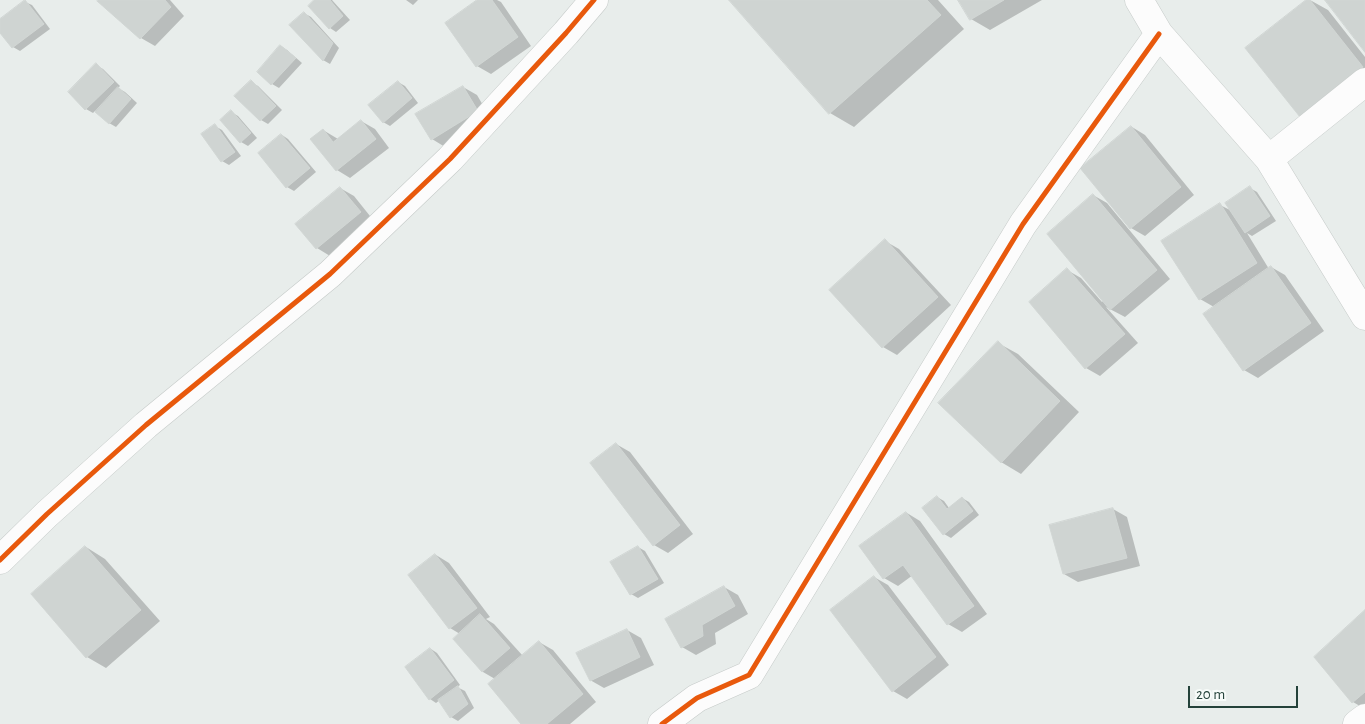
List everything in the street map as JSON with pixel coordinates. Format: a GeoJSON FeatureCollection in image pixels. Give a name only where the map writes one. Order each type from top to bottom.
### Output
{"type":"FeatureCollection","features":[{"type":"Feature","properties":{"kind":"street"},"geometry":{"type":"LineString","coordinates":[[0,560],[146,426],[330,274],[450,159],[594,0]]}},
{"type":"Feature","properties":{"kind":"street"},"geometry":{"type":"LineString","coordinates":[[1139,0],[1159,34],[1269,159],[1365,316]]}},
{"type":"Feature","properties":{"kind":"street"},"geometry":{"type":"LineString","coordinates":[[662,724],[697,698],[749,675],[1023,224],[1159,34]]}},
{"type":"Feature","properties":{"kind":"street"},"geometry":{"type":"LineString","coordinates":[[1269,159],[1365,82]]}},
{"type":"Feature","properties":{"kind":"street"},"geometry":{"type":"LineString","coordinates":[[1357,724],[1365,718]]}},
{"type":"Feature","properties":{"kind":"building"},"geometry":{"type":"Polygon","coordinates":[[[25,0],[44,24],[12,48],[0,33],[0,19],[25,0]]]}},
{"type":"Feature","properties":{"kind":"building"},"geometry":{"type":"Polygon","coordinates":[[[98,0],[165,0],[171,7],[140,39],[98,0]]]}},
{"type":"Feature","properties":{"kind":"building"},"geometry":{"type":"Polygon","coordinates":[[[314,0],[330,0],[343,16],[329,29],[308,6],[314,0]]]}},
{"type":"Feature","properties":{"kind":"building"},"geometry":{"type":"Polygon","coordinates":[[[477,0],[492,0],[518,37],[476,67],[445,23],[477,0]]]}},
{"type":"Feature","properties":{"kind":"building"},"geometry":{"type":"Polygon","coordinates":[[[729,0],[927,0],[941,15],[829,114],[729,0]]]}},
{"type":"Feature","properties":{"kind":"building"},"geometry":{"type":"Polygon","coordinates":[[[958,0],[1004,0],[970,20],[958,0]]]}},
{"type":"Feature","properties":{"kind":"building"},"geometry":{"type":"Polygon","coordinates":[[[1306,0],[1310,0],[1363,67],[1300,117],[1245,48],[1306,0]]]}},
{"type":"Feature","properties":{"kind":"building"},"geometry":{"type":"Polygon","coordinates":[[[1325,0],[1365,0],[1365,52],[1325,0]]]}},
{"type":"Feature","properties":{"kind":"building"},"geometry":{"type":"Polygon","coordinates":[[[304,12],[333,43],[323,61],[289,25],[304,12]]]}},
{"type":"Feature","properties":{"kind":"building"},"geometry":{"type":"Polygon","coordinates":[[[280,45],[296,58],[271,85],[257,72],[280,45]]]}},
{"type":"Feature","properties":{"kind":"building"},"geometry":{"type":"Polygon","coordinates":[[[96,63],[114,82],[85,110],[68,92],[96,63]]]}},
{"type":"Feature","properties":{"kind":"building"},"geometry":{"type":"Polygon","coordinates":[[[251,80],[276,106],[260,121],[234,96],[251,80]]]}},
{"type":"Feature","properties":{"kind":"building"},"geometry":{"type":"Polygon","coordinates":[[[398,81],[412,98],[383,123],[368,105],[398,81]]]}},
{"type":"Feature","properties":{"kind":"building"},"geometry":{"type":"Polygon","coordinates":[[[463,86],[478,111],[431,140],[415,114],[463,86]]]}},
{"type":"Feature","properties":{"kind":"building"},"geometry":{"type":"Polygon","coordinates":[[[118,87],[131,99],[109,124],[95,112],[118,87]]]}},
{"type":"Feature","properties":{"kind":"building"},"geometry":{"type":"Polygon","coordinates":[[[231,110],[251,133],[240,143],[220,120],[231,110]]]}},
{"type":"Feature","properties":{"kind":"building"},"geometry":{"type":"Polygon","coordinates":[[[361,120],[376,139],[336,171],[310,139],[323,129],[333,142],[361,120]]]}},
{"type":"Feature","properties":{"kind":"building"},"geometry":{"type":"Polygon","coordinates":[[[215,124],[235,152],[221,162],[201,134],[215,124]]]}},
{"type":"Feature","properties":{"kind":"building"},"geometry":{"type":"Polygon","coordinates":[[[1131,126],[1181,187],[1130,229],[1080,168],[1131,126]]]}},
{"type":"Feature","properties":{"kind":"building"},"geometry":{"type":"Polygon","coordinates":[[[281,134],[310,168],[286,188],[258,153],[281,134]]]}},
{"type":"Feature","properties":{"kind":"building"},"geometry":{"type":"Polygon","coordinates":[[[1250,186],[1270,216],[1245,233],[1225,203],[1250,186]]]}},
{"type":"Feature","properties":{"kind":"building"},"geometry":{"type":"Polygon","coordinates":[[[340,187],[361,212],[316,249],[295,224],[340,187]]]}},
{"type":"Feature","properties":{"kind":"building"},"geometry":{"type":"Polygon","coordinates":[[[1093,194],[1157,270],[1110,310],[1047,234],[1093,194]]]}},
{"type":"Feature","properties":{"kind":"building"},"geometry":{"type":"Polygon","coordinates":[[[1220,203],[1257,263],[1199,300],[1161,241],[1220,203]]]}},
{"type":"Feature","properties":{"kind":"building"},"geometry":{"type":"Polygon","coordinates":[[[885,239],[938,297],[882,348],[829,290],[885,239]]]}},
{"type":"Feature","properties":{"kind":"building"},"geometry":{"type":"Polygon","coordinates":[[[1271,266],[1311,323],[1243,371],[1203,314],[1271,266]]]}},
{"type":"Feature","properties":{"kind":"building"},"geometry":{"type":"Polygon","coordinates":[[[1067,268],[1125,334],[1085,369],[1029,302],[1067,268]]]}},
{"type":"Feature","properties":{"kind":"building"},"geometry":{"type":"Polygon","coordinates":[[[998,341],[1060,401],[1001,463],[938,403],[998,341]]]}},
{"type":"Feature","properties":{"kind":"building"},"geometry":{"type":"Polygon","coordinates":[[[616,443],[680,525],[653,546],[590,463],[616,443]]]}},
{"type":"Feature","properties":{"kind":"building"},"geometry":{"type":"Polygon","coordinates":[[[937,496],[947,509],[962,497],[973,511],[943,535],[922,508],[937,496]]]}},
{"type":"Feature","properties":{"kind":"building"},"geometry":{"type":"Polygon","coordinates":[[[1113,508],[1127,558],[1063,574],[1049,525],[1113,508]]]}},
{"type":"Feature","properties":{"kind":"building"},"geometry":{"type":"Polygon","coordinates":[[[906,512],[974,606],[947,625],[903,565],[883,579],[859,546],[906,512]]]}},
{"type":"Feature","properties":{"kind":"building"},"geometry":{"type":"Polygon","coordinates":[[[85,546],[141,610],[86,658],[31,594],[85,546]]]}},
{"type":"Feature","properties":{"kind":"building"},"geometry":{"type":"Polygon","coordinates":[[[638,546],[658,579],[630,595],[610,562],[638,546]]]}},
{"type":"Feature","properties":{"kind":"building"},"geometry":{"type":"Polygon","coordinates":[[[435,554],[477,608],[449,629],[408,575],[435,554]]]}},
{"type":"Feature","properties":{"kind":"building"},"geometry":{"type":"Polygon","coordinates":[[[874,576],[936,657],[892,692],[830,610],[874,576]]]}},
{"type":"Feature","properties":{"kind":"building"},"geometry":{"type":"Polygon","coordinates":[[[724,586],[735,606],[702,625],[703,636],[681,648],[665,619],[724,586]]]}},
{"type":"Feature","properties":{"kind":"building"},"geometry":{"type":"Polygon","coordinates":[[[1365,610],[1365,692],[1352,703],[1314,657],[1365,610]]]}},
{"type":"Feature","properties":{"kind":"building"},"geometry":{"type":"Polygon","coordinates":[[[480,614],[510,648],[482,672],[453,639],[480,614]]]}},
{"type":"Feature","properties":{"kind":"building"},"geometry":{"type":"Polygon","coordinates":[[[627,629],[640,657],[590,681],[576,653],[627,629]]]}},
{"type":"Feature","properties":{"kind":"building"},"geometry":{"type":"Polygon","coordinates":[[[539,641],[583,694],[547,724],[521,724],[488,684],[539,641]]]}},
{"type":"Feature","properties":{"kind":"building"},"geometry":{"type":"Polygon","coordinates":[[[430,648],[454,680],[429,700],[405,667],[430,648]]]}},
{"type":"Feature","properties":{"kind":"building"},"geometry":{"type":"Polygon","coordinates":[[[458,686],[468,704],[450,718],[438,700],[458,686]]]}},
{"type":"Feature","properties":{"kind":"cycle path"},"geometry":{"type":"LineString","coordinates":[[0,560],[47,514],[146,425],[330,274],[450,159],[594,0]]}},
{"type":"Feature","properties":{"kind":"cycle path"},"geometry":{"type":"LineString","coordinates":[[662,724],[697,698],[749,675],[1023,224],[1159,34]]}}]}
